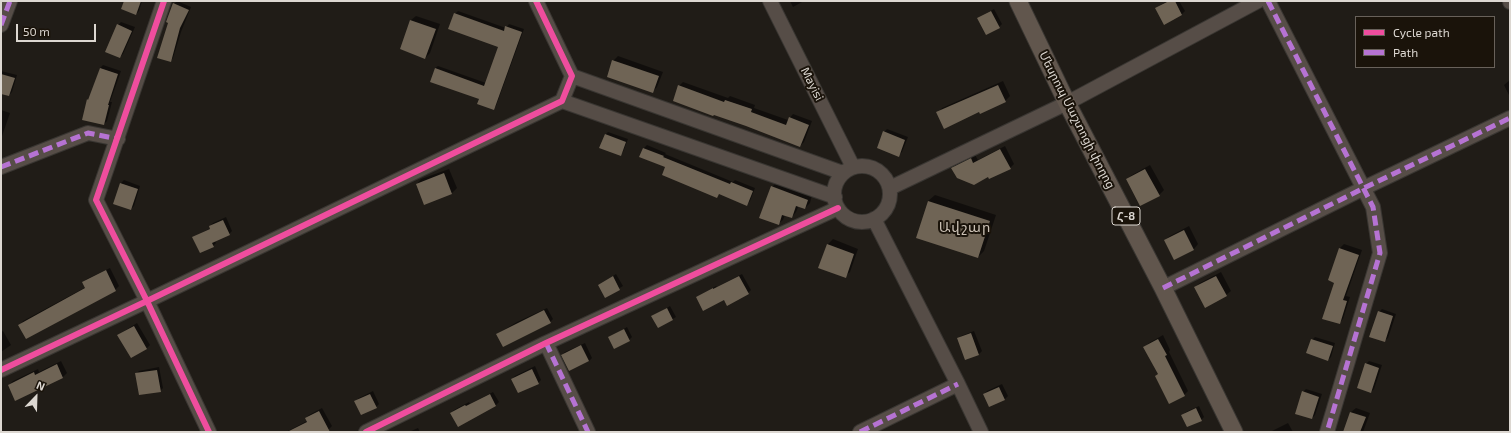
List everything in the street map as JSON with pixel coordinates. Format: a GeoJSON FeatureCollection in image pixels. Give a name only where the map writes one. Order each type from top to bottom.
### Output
{"type":"FeatureCollection","features":[{"type":"Feature","properties":{"kind":"main road","name":"Մեսրոպ Մաշտոցի փողոց"},"geometry":{"type":"LineString","coordinates":[[1018,1],[1067,103],[1163,288],[1234,432]]}},
{"type":"Feature","properties":{"kind":"street"},"geometry":{"type":"LineString","coordinates":[[1,24],[10,1]]}},
{"type":"Feature","properties":{"kind":"street"},"geometry":{"type":"LineString","coordinates":[[164,1],[96,200],[147,301],[209,432]]}},
{"type":"Feature","properties":{"kind":"street"},"geometry":{"type":"LineString","coordinates":[[536,1],[572,76],[848,170]]}},
{"type":"Feature","properties":{"kind":"street","name":"Mayisi"},"geometry":{"type":"LineString","coordinates":[[770,1],[848,170]]}},
{"type":"Feature","properties":{"kind":"street"},"geometry":{"type":"LineString","coordinates":[[890,188],[1067,103],[1258,1]]}},
{"type":"Feature","properties":{"kind":"street"},"geometry":{"type":"LineString","coordinates":[[1268,1],[1373,207],[1380,253],[1327,432]]}},
{"type":"Feature","properties":{"kind":"street"},"geometry":{"type":"LineString","coordinates":[[1,370],[562,100],[572,76]]}},
{"type":"Feature","properties":{"kind":"street"},"geometry":{"type":"LineString","coordinates":[[562,100],[836,203],[850,219],[862,221],[874,219],[882,214],[888,206],[890,188],[886,179],[880,172],[872,167],[863,165],[848,170],[838,180],[835,189],[836,203]]}},
{"type":"Feature","properties":{"kind":"street"},"geometry":{"type":"LineString","coordinates":[[1163,288],[1364,188],[1510,118]]}},
{"type":"Feature","properties":{"kind":"street"},"geometry":{"type":"LineString","coordinates":[[1,167],[88,133],[118,139]]}},
{"type":"Feature","properties":{"kind":"street"},"geometry":{"type":"LineString","coordinates":[[366,432],[836,203]]}},
{"type":"Feature","properties":{"kind":"street"},"geometry":{"type":"LineString","coordinates":[[874,219],[981,432]]}},
{"type":"Feature","properties":{"kind":"street"},"geometry":{"type":"LineString","coordinates":[[546,343],[588,432]]}},
{"type":"Feature","properties":{"kind":"street"},"geometry":{"type":"LineString","coordinates":[[860,432],[958,384]]}},
{"type":"Feature","properties":{"kind":"building"},"geometry":{"type":"Polygon","coordinates":[[[124,1],[141,1],[136,15],[121,9],[124,1]]]}},
{"type":"Feature","properties":{"kind":"building"},"geometry":{"type":"Polygon","coordinates":[[[1169,1],[1175,1],[1182,15],[1164,25],[1155,8],[1169,1]]]}},
{"type":"Feature","properties":{"kind":"building"},"geometry":{"type":"Polygon","coordinates":[[[173,3],[189,10],[180,28],[171,62],[157,58],[168,23],[166,22],[173,3]]]}},
{"type":"Feature","properties":{"kind":"building"},"geometry":{"type":"Polygon","coordinates":[[[991,11],[1000,28],[986,35],[977,18],[991,11]]]}},
{"type":"Feature","properties":{"kind":"building"},"geometry":{"type":"Polygon","coordinates":[[[454,13],[504,31],[505,26],[522,32],[494,110],[477,104],[479,99],[430,82],[435,68],[484,86],[498,47],[448,29],[454,13]]]}},
{"type":"Feature","properties":{"kind":"building"},"geometry":{"type":"Polygon","coordinates":[[[410,20],[436,29],[425,59],[400,49],[410,20]]]}},
{"type":"Feature","properties":{"kind":"building"},"geometry":{"type":"Polygon","coordinates":[[[117,24],[132,31],[120,58],[105,52],[117,24]]]}},
{"type":"Feature","properties":{"kind":"building"},"geometry":{"type":"Polygon","coordinates":[[[612,60],[659,76],[653,93],[607,77],[612,60]]]}},
{"type":"Feature","properties":{"kind":"building"},"geometry":{"type":"Polygon","coordinates":[[[100,68],[118,74],[108,105],[104,125],[82,120],[87,99],[88,100],[100,68]]]}},
{"type":"Feature","properties":{"kind":"building"},"geometry":{"type":"Polygon","coordinates":[[[1,74],[15,78],[9,96],[1,94],[1,74]]]}},
{"type":"Feature","properties":{"kind":"building"},"geometry":{"type":"Polygon","coordinates":[[[678,85],[724,102],[725,100],[752,109],[751,112],[786,125],[789,117],[809,125],[800,147],[746,126],[714,115],[713,116],[673,101],[678,85]]]}},
{"type":"Feature","properties":{"kind":"building"},"geometry":{"type":"Polygon","coordinates":[[[998,85],[1006,102],[980,114],[979,112],[944,129],[936,112],[998,85]]]}},
{"type":"Feature","properties":{"kind":"building"},"geometry":{"type":"Polygon","coordinates":[[[883,131],[905,140],[899,157],[877,148],[883,131]]]}},
{"type":"Feature","properties":{"kind":"building"},"geometry":{"type":"Polygon","coordinates":[[[605,134],[626,142],[621,156],[599,148],[605,134]]]}},
{"type":"Feature","properties":{"kind":"building"},"geometry":{"type":"Polygon","coordinates":[[[643,148],[730,184],[731,182],[753,191],[747,206],[719,194],[717,198],[662,175],[665,167],[639,157],[643,148]]]}},
{"type":"Feature","properties":{"kind":"building"},"geometry":{"type":"Polygon","coordinates":[[[1000,149],[1011,169],[989,179],[988,177],[974,185],[957,178],[951,168],[971,158],[973,163],[1000,149]]]}},
{"type":"Feature","properties":{"kind":"building"},"geometry":{"type":"Polygon","coordinates":[[[1145,169],[1160,196],[1140,206],[1126,179],[1145,169]]]}},
{"type":"Feature","properties":{"kind":"building"},"geometry":{"type":"Polygon","coordinates":[[[444,173],[452,194],[424,205],[416,184],[444,173]]]}},
{"type":"Feature","properties":{"kind":"building"},"geometry":{"type":"Polygon","coordinates":[[[120,183],[138,189],[131,210],[113,204],[120,183]]]}},
{"type":"Feature","properties":{"kind":"building"},"geometry":{"type":"Polygon","coordinates":[[[771,186],[808,200],[805,209],[796,206],[792,218],[782,215],[779,225],[759,218],[771,186]]]}},
{"type":"Feature","properties":{"kind":"building"},"geometry":{"type":"Polygon","coordinates":[[[928,201],[990,221],[978,258],[916,238],[928,201]]]}},
{"type":"Feature","properties":{"kind":"building"},"geometry":{"type":"Polygon","coordinates":[[[223,220],[230,235],[212,243],[214,247],[200,253],[192,237],[210,229],[209,226],[223,220]]]}},
{"type":"Feature","properties":{"kind":"building"},"geometry":{"type":"Polygon","coordinates":[[[1184,230],[1194,250],[1174,260],[1164,240],[1184,230]]]}},
{"type":"Feature","properties":{"kind":"building"},"geometry":{"type":"Polygon","coordinates":[[[827,244],[854,254],[846,278],[818,268],[827,244]]]}},
{"type":"Feature","properties":{"kind":"building"},"geometry":{"type":"Polygon","coordinates":[[[1339,248],[1359,255],[1343,300],[1347,301],[1340,324],[1322,319],[1334,283],[1328,280],[1339,248]]]}},
{"type":"Feature","properties":{"kind":"building"},"geometry":{"type":"Polygon","coordinates":[[[106,270],[116,291],[26,339],[18,325],[85,288],[82,282],[106,270]]]}},
{"type":"Feature","properties":{"kind":"building"},"geometry":{"type":"Polygon","coordinates":[[[613,276],[620,290],[605,298],[598,285],[613,276]]]}},
{"type":"Feature","properties":{"kind":"building"},"geometry":{"type":"Polygon","coordinates":[[[739,276],[749,294],[727,306],[724,300],[703,311],[696,297],[739,276]]]}},
{"type":"Feature","properties":{"kind":"building"},"geometry":{"type":"Polygon","coordinates":[[[1216,276],[1227,296],[1205,308],[1194,287],[1216,276]]]}},
{"type":"Feature","properties":{"kind":"building"},"geometry":{"type":"Polygon","coordinates":[[[667,308],[673,320],[658,328],[651,316],[667,308]]]}},
{"type":"Feature","properties":{"kind":"building"},"geometry":{"type":"Polygon","coordinates":[[[544,310],[551,323],[503,347],[496,334],[544,310]]]}},
{"type":"Feature","properties":{"kind":"building"},"geometry":{"type":"Polygon","coordinates":[[[1378,311],[1393,316],[1385,342],[1369,337],[1378,311]]]}},
{"type":"Feature","properties":{"kind":"building"},"geometry":{"type":"Polygon","coordinates":[[[134,326],[147,349],[131,358],[117,335],[134,326]]]}},
{"type":"Feature","properties":{"kind":"building"},"geometry":{"type":"Polygon","coordinates":[[[624,329],[630,341],[614,349],[608,337],[624,329]]]}},
{"type":"Feature","properties":{"kind":"building"},"geometry":{"type":"Polygon","coordinates":[[[971,333],[979,355],[965,360],[957,338],[971,333]]]}},
{"type":"Feature","properties":{"kind":"building"},"geometry":{"type":"Polygon","coordinates":[[[1158,339],[1167,355],[1165,356],[1185,396],[1169,404],[1155,376],[1158,374],[1143,347],[1158,339]]]}},
{"type":"Feature","properties":{"kind":"building"},"geometry":{"type":"Polygon","coordinates":[[[1311,339],[1333,346],[1328,361],[1306,353],[1311,339]]]}},
{"type":"Feature","properties":{"kind":"building"},"geometry":{"type":"Polygon","coordinates":[[[581,345],[589,361],[569,371],[561,355],[581,345]]]}},
{"type":"Feature","properties":{"kind":"building"},"geometry":{"type":"Polygon","coordinates":[[[1365,363],[1379,368],[1371,393],[1357,388],[1365,363]]]}},
{"type":"Feature","properties":{"kind":"building"},"geometry":{"type":"Polygon","coordinates":[[[57,364],[63,378],[15,401],[8,385],[34,372],[35,375],[57,364]]]}},
{"type":"Feature","properties":{"kind":"building"},"geometry":{"type":"Polygon","coordinates":[[[532,369],[539,384],[518,393],[511,379],[532,369]]]}},
{"type":"Feature","properties":{"kind":"building"},"geometry":{"type":"Polygon","coordinates":[[[157,370],[161,392],[139,395],[135,373],[157,370]]]}},
{"type":"Feature","properties":{"kind":"building"},"geometry":{"type":"Polygon","coordinates":[[[999,387],[1005,400],[989,407],[983,394],[999,387]]]}},
{"type":"Feature","properties":{"kind":"building"},"geometry":{"type":"Polygon","coordinates":[[[1302,391],[1319,397],[1312,419],[1295,414],[1302,391]]]}},
{"type":"Feature","properties":{"kind":"building"},"geometry":{"type":"Polygon","coordinates":[[[370,394],[377,408],[361,415],[354,401],[370,394]]]}},
{"type":"Feature","properties":{"kind":"building"},"geometry":{"type":"Polygon","coordinates":[[[490,394],[496,406],[458,427],[450,413],[490,394]]]}},
{"type":"Feature","properties":{"kind":"building"},"geometry":{"type":"Polygon","coordinates":[[[1196,408],[1202,421],[1187,427],[1181,415],[1196,408]]]}},
{"type":"Feature","properties":{"kind":"building"},"geometry":{"type":"Polygon","coordinates":[[[319,411],[330,432],[287,432],[307,422],[305,418],[319,411]]]}},
{"type":"Feature","properties":{"kind":"building"},"geometry":{"type":"Polygon","coordinates":[[[1350,412],[1366,417],[1360,432],[1343,432],[1350,412]]]}},
{"type":"Feature","properties":{"kind":"marked path"},"geometry":{"type":"LineString","coordinates":[[1,25],[10,1]]}},
{"type":"Feature","properties":{"kind":"marked path"},"geometry":{"type":"LineString","coordinates":[[1268,1],[1373,207],[1380,253],[1327,432]]}},
{"type":"Feature","properties":{"kind":"marked path"},"geometry":{"type":"LineString","coordinates":[[1163,288],[1364,188],[1510,118]]}},
{"type":"Feature","properties":{"kind":"marked path"},"geometry":{"type":"LineString","coordinates":[[1,167],[88,133],[118,139]]}},
{"type":"Feature","properties":{"kind":"marked path"},"geometry":{"type":"LineString","coordinates":[[546,343],[588,432]]}},
{"type":"Feature","properties":{"kind":"marked path"},"geometry":{"type":"LineString","coordinates":[[860,432],[958,384]]}},
{"type":"Feature","properties":{"kind":"cycle path"},"geometry":{"type":"LineString","coordinates":[[164,1],[96,200],[147,301],[209,432]]}},
{"type":"Feature","properties":{"kind":"cycle path"},"geometry":{"type":"LineString","coordinates":[[1,370],[562,101],[572,76],[536,1]]}},
{"type":"Feature","properties":{"kind":"cycle path"},"geometry":{"type":"LineString","coordinates":[[366,432],[546,343],[838,208]]}},
{"type":"Feature","properties":{"kind":"district","name":"Ավշար"},"geometry":{"type":"Point","coordinates":[965,227]}}]}
